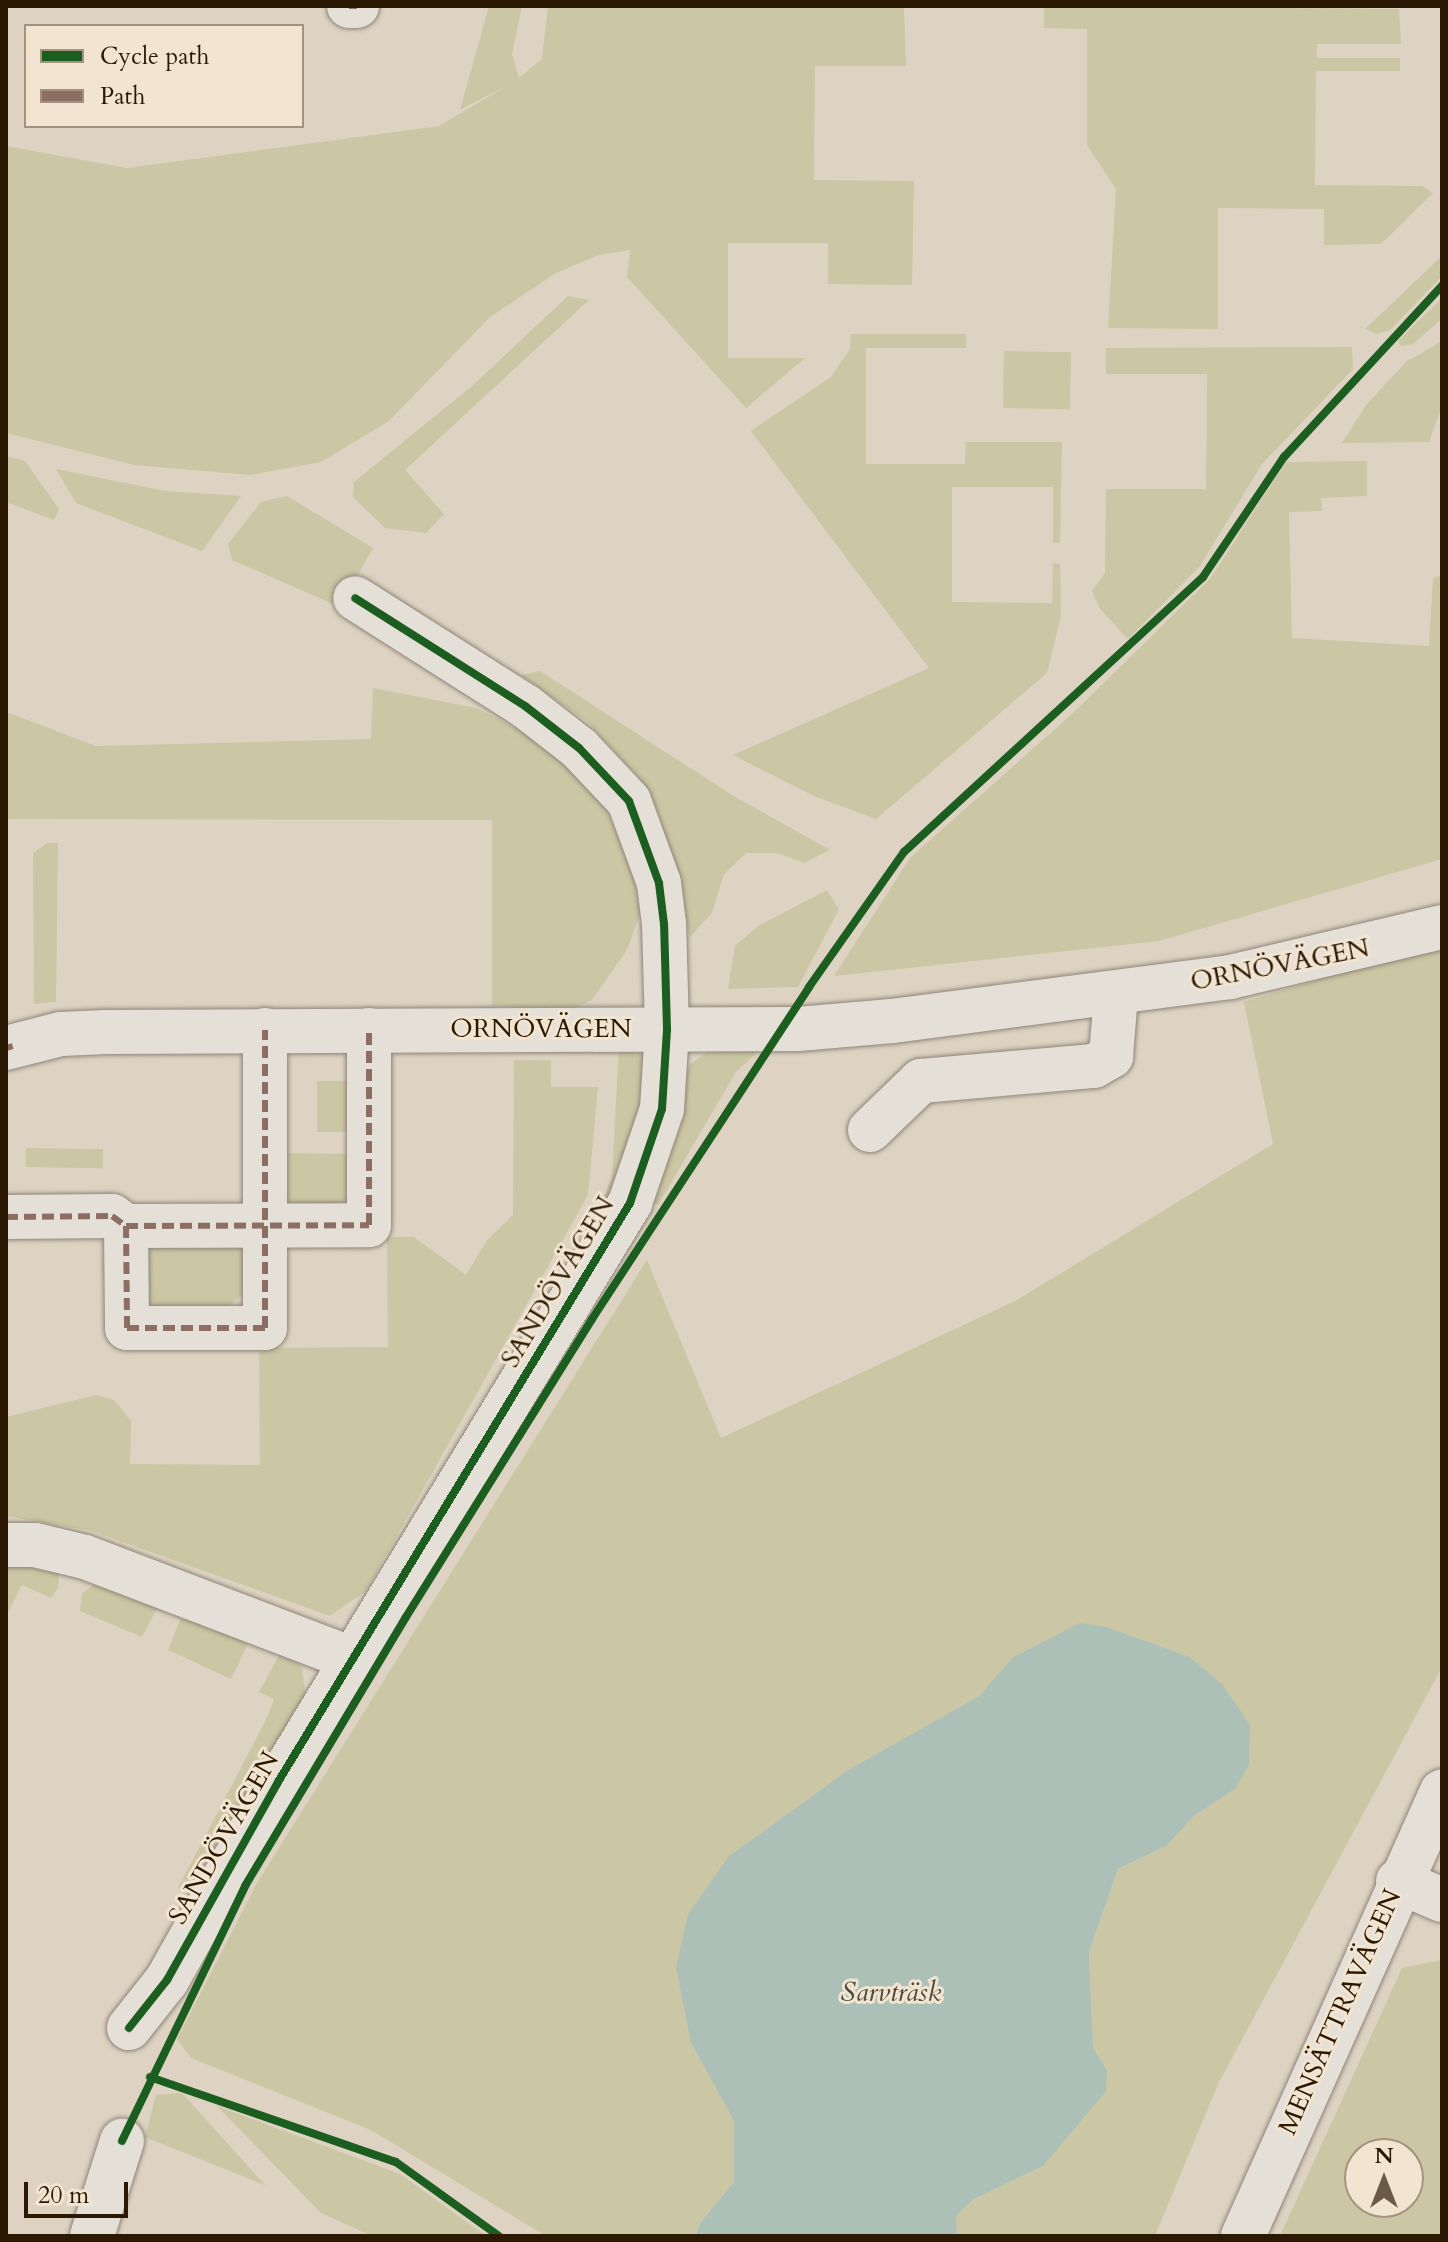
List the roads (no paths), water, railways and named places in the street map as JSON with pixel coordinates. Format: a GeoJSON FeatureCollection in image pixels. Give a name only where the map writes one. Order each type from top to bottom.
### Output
{"type":"FeatureCollection","features":[{"type":"Feature","properties":{"kind":"street"},"geometry":{"type":"LineString","coordinates":[[349,6],[357,6]]}},
{"type":"Feature","properties":{"kind":"street","name":"SANDÖVÄGEN"},"geometry":{"type":"LineString","coordinates":[[129,2028],[167,1980],[352,1659],[630,1203],[662,1109],[667,1029],[659,883],[629,801],[579,748],[525,706],[355,598]]}},
{"type":"Feature","properties":{"kind":"street","name":"ORNÖVÄGEN"},"geometry":{"type":"LineString","coordinates":[[9,1047],[61,1034],[265,1030],[798,1029],[1116,995],[1230,977],[1442,927]]}},
{"type":"Feature","properties":{"kind":"street"},"geometry":{"type":"LineString","coordinates":[[870,1130],[921,1081],[1102,1061],[1113,1047],[1116,995]]}},
{"type":"Feature","properties":{"kind":"street"},"geometry":{"type":"LineString","coordinates":[[126,1226],[127,1328],[265,1328],[265,1030]]}},
{"type":"Feature","properties":{"kind":"street"},"geometry":{"type":"LineString","coordinates":[[6,1217],[112,1216],[126,1226],[369,1225],[369,1030]]}},
{"type":"Feature","properties":{"kind":"street"},"geometry":{"type":"LineString","coordinates":[[6,1545],[35,1545],[85,1557],[352,1659]]}},
{"type":"Feature","properties":{"kind":"street","name":"MENSÄTTRAVÄGEN"},"geometry":{"type":"LineString","coordinates":[[1243,2236],[1398,1881],[1442,1791]]}},
{"type":"Feature","properties":{"kind":"street"},"geometry":{"type":"LineString","coordinates":[[1398,1881],[1442,1900]]}},
{"type":"Feature","properties":{"kind":"street"},"geometry":{"type":"LineString","coordinates":[[92,2236],[122,2141]]}},
{"type":"Feature","properties":{"kind":"water","name":"Sarvträsk"},"geometry":{"type":"Polygon","coordinates":[[[1080,1623],[1107,1627],[1190,1657],[1222,1684],[1250,1725],[1249,1765],[1235,1789],[1194,1816],[1166,1846],[1118,1869],[1089,1952],[1093,2048],[1107,2070],[1106,2091],[1043,2166],[974,2199],[956,2216],[957,2236],[696,2236],[700,2223],[734,2182],[734,2121],[691,2043],[676,1967],[688,1914],[729,1856],[848,1770],[979,1696],[1013,1657],[1080,1623]]]}}]}
